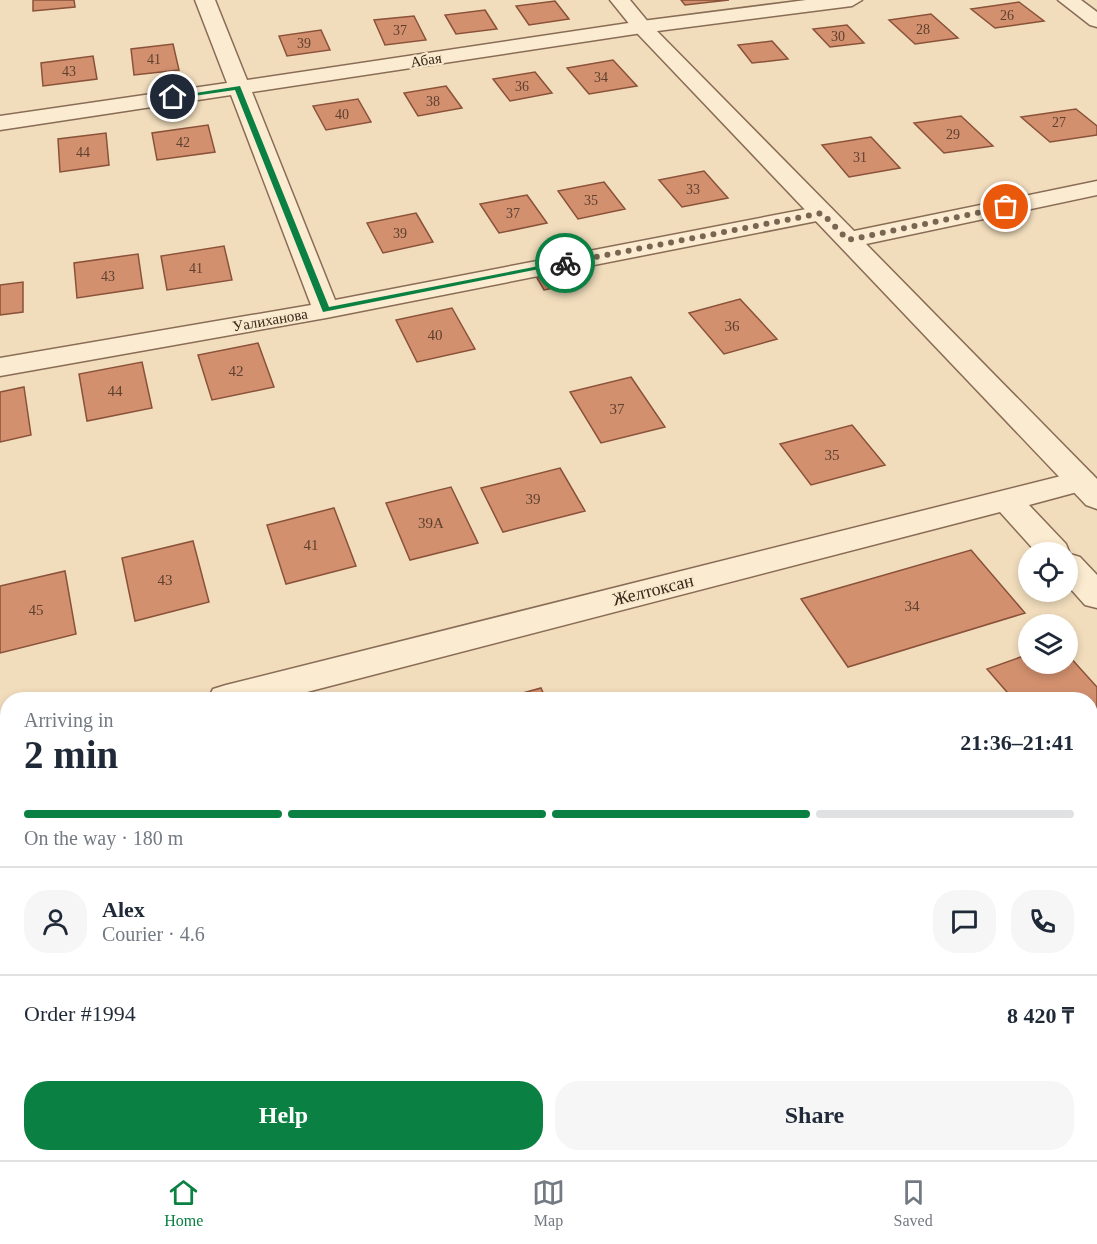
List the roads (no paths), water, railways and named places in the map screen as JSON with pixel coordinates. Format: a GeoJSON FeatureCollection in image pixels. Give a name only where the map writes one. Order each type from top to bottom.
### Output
{"type":"FeatureCollection","features":[{"type":"Feature","properties":{"kind":"street"},"geometry":{"type":"LineString","coordinates":[[205,0],[326,310]]}},
{"type":"Feature","properties":{"kind":"street"},"geometry":{"type":"LineString","coordinates":[[620,0],[642,27],[1089,489]]}},
{"type":"Feature","properties":{"kind":"street","name":"Абая"},"geometry":{"type":"LineString","coordinates":[[0,123],[642,27],[852,0]]}},
{"type":"Feature","properties":{"kind":"street"},"geometry":{"type":"LineString","coordinates":[[1068,0],[1097,21]]}},
{"type":"Feature","properties":{"kind":"street"},"geometry":{"type":"LineString","coordinates":[[848,240],[1097,188]]}},
{"type":"Feature","properties":{"kind":"street","name":"Уалиханова"},"geometry":{"type":"LineString","coordinates":[[0,367],[326,310],[822,213]]}},
{"type":"Feature","properties":{"kind":"street","name":"Желтоксан"},"geometry":{"type":"LineString","coordinates":[[253,692],[1006,500],[1089,489]]}},
{"type":"Feature","properties":{"kind":"street"},"geometry":{"type":"LineString","coordinates":[[1006,500],[1046,542]]}},
{"type":"Feature","properties":{"kind":"street"},"geometry":{"type":"LineString","coordinates":[[1078,576],[1097,596]]}}]}
